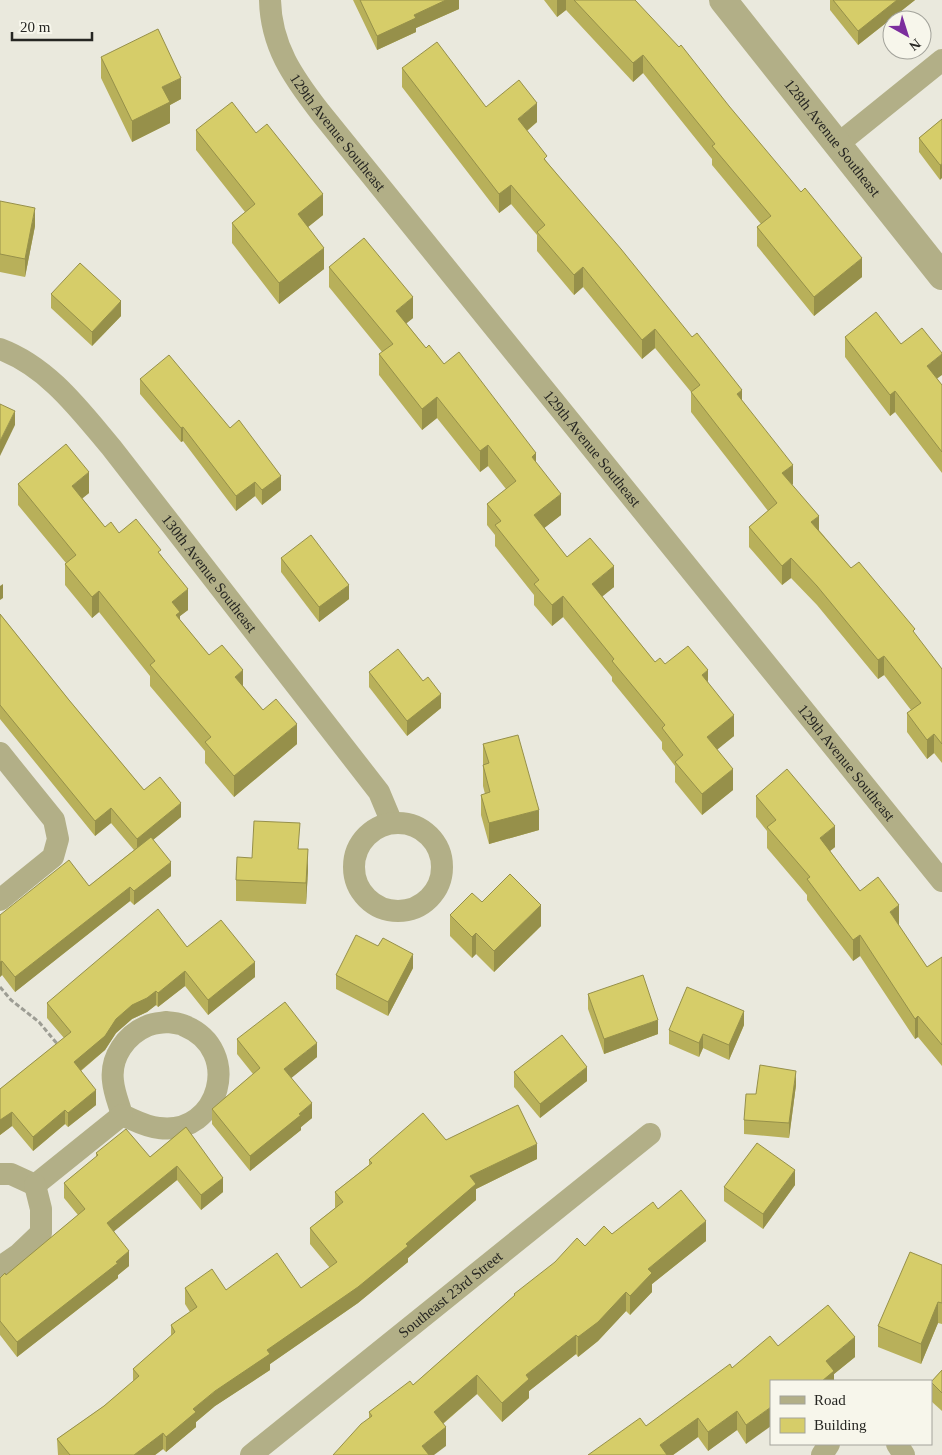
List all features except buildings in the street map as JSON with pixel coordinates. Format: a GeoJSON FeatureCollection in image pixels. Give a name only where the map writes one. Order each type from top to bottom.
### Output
{"type":"FeatureCollection","features":[{"type":"Feature","properties":{"kind":"street","name":"129th Avenue Southeast"},"geometry":{"type":"LineString","coordinates":[[270,0],[274,36],[297,82],[942,881]]}},
{"type":"Feature","properties":{"kind":"street","name":"128th Avenue Southeast"},"geometry":{"type":"LineString","coordinates":[[723,0],[942,276]]}},
{"type":"Feature","properties":{"kind":"street"},"geometry":{"type":"LineString","coordinates":[[838,144],[942,60]]}},
{"type":"Feature","properties":{"kind":"street","name":"130th Avenue Southeast"},"geometry":{"type":"LineString","coordinates":[[0,349],[12,353],[45,375],[71,400],[110,447],[379,792],[392,823]]}},
{"type":"Feature","properties":{"kind":"street"},"geometry":{"type":"LineString","coordinates":[[0,753],[54,820],[58,839],[54,857],[0,900]]}},
{"type":"Feature","properties":{"kind":"street"},"geometry":{"type":"LineString","coordinates":[[167,1022],[184,1025],[200,1034],[211,1047],[218,1063],[219,1080],[215,1097],[205,1111],[192,1122],[176,1128],[158,1128],[122,1115],[113,1081],[114,1063],[121,1047],[133,1034],[149,1025],[167,1022]]}},
{"type":"Feature","properties":{"kind":"street"},"geometry":{"type":"LineString","coordinates":[[35,1185],[122,1115]]}},
{"type":"Feature","properties":{"kind":"street","name":"Southeast 23rd Street"},"geometry":{"type":"LineString","coordinates":[[251,1455],[650,1134]]}},
{"type":"Feature","properties":{"kind":"street"},"geometry":{"type":"LineString","coordinates":[[0,1174],[10,1174],[35,1185]]}},
{"type":"Feature","properties":{"kind":"street"},"geometry":{"type":"LineString","coordinates":[[0,1267],[20,1254],[41,1233],[41,1209],[35,1185]]}},
{"type":"Feature","properties":{"kind":"path"},"geometry":{"type":"LineString","coordinates":[[0,987],[11,1000],[39,1022],[62,1050]]}}]}
